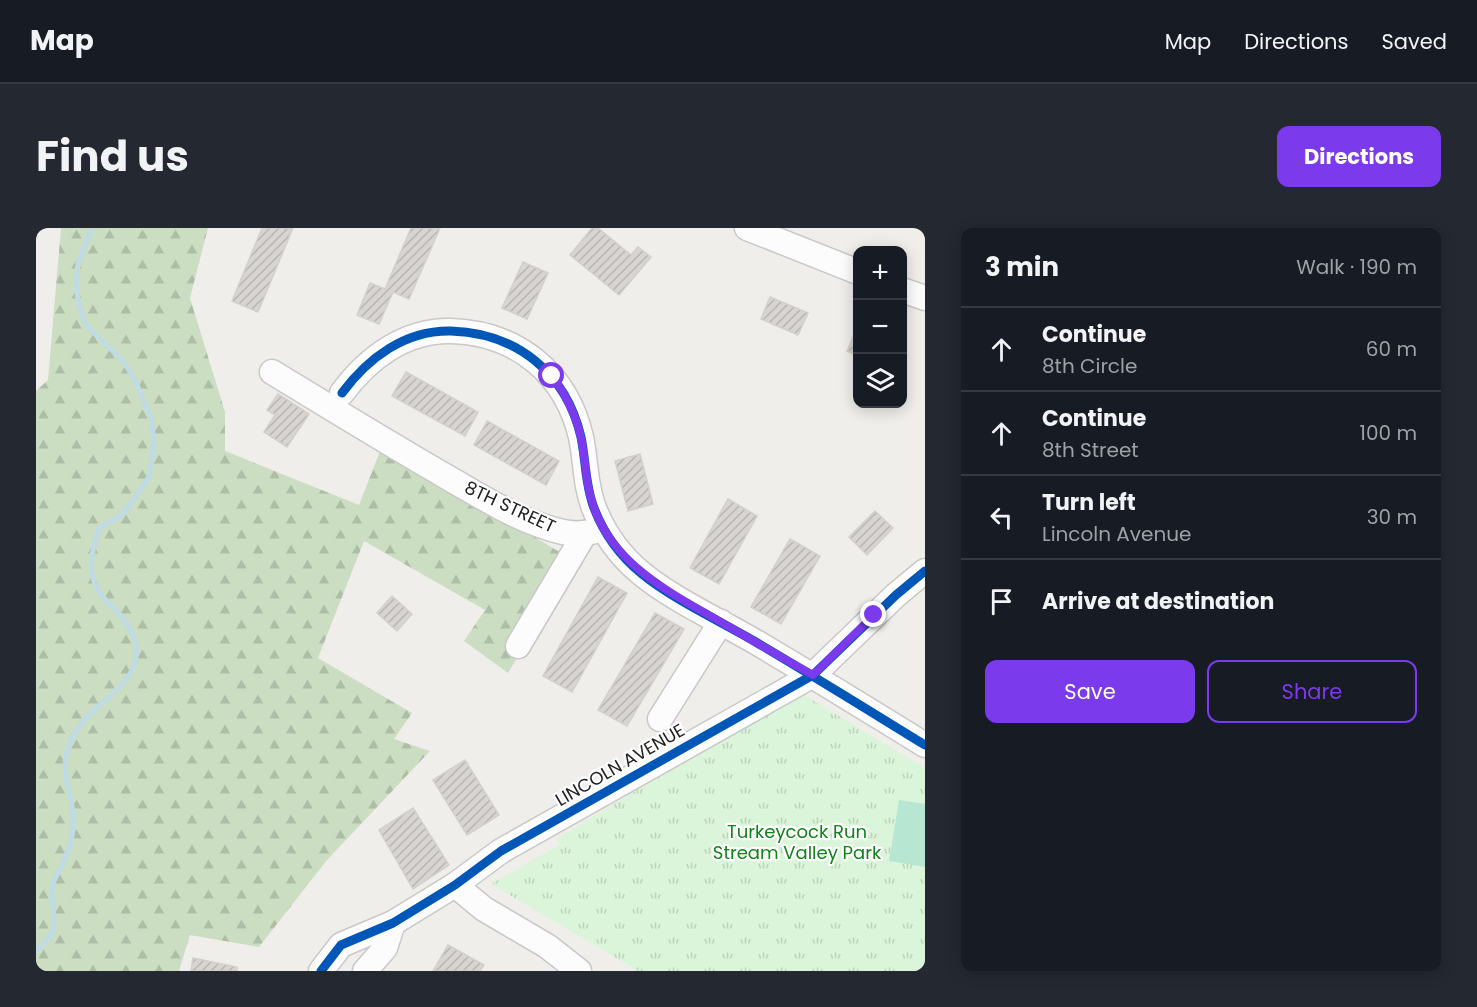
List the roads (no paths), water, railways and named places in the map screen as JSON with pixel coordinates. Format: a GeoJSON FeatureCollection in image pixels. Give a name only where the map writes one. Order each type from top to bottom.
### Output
{"type":"FeatureCollection","features":[{"type":"Feature","properties":{"kind":"street"},"geometry":{"type":"LineString","coordinates":[[747,228],[853,270]]}},
{"type":"Feature","properties":{"kind":"street"},"geometry":{"type":"LineString","coordinates":[[907,291],[925,298]]}},
{"type":"Feature","properties":{"kind":"street"},"geometry":{"type":"LineString","coordinates":[[342,393],[356,375],[374,358],[394,345],[420,335],[443,331],[468,332],[493,337],[515,346],[534,359],[564,393],[575,416],[581,439],[586,480],[593,506],[594,531],[518,646]]}},
{"type":"Feature","properties":{"kind":"street","name":"8TH STREET"},"geometry":{"type":"LineString","coordinates":[[272,372],[412,458],[538,525],[564,532],[594,531]]}},
{"type":"Feature","properties":{"kind":"street"},"geometry":{"type":"LineString","coordinates":[[594,531],[642,574],[813,675],[925,745]]}},
{"type":"Feature","properties":{"kind":"street","name":"LINCOLN AVENUE"},"geometry":{"type":"LineString","coordinates":[[321,971],[341,945],[393,923],[455,885],[501,851],[813,675],[896,595],[925,571]]}},
{"type":"Feature","properties":{"kind":"street"},"geometry":{"type":"LineString","coordinates":[[660,719],[721,622]]}},
{"type":"Feature","properties":{"kind":"street"},"geometry":{"type":"LineString","coordinates":[[455,885],[484,909],[547,946],[579,971]]}},
{"type":"Feature","properties":{"kind":"street"},"geometry":{"type":"LineString","coordinates":[[364,971],[385,948],[393,923]]}},
{"type":"Feature","properties":{"kind":"waterway"},"geometry":{"type":"LineString","coordinates":[[36,951],[53,930],[53,884],[67,855],[72,836],[72,807],[65,768],[68,747],[87,717],[128,677],[136,657],[132,632],[97,589],[91,564],[94,546],[99,528],[119,517],[149,477],[154,445],[151,418],[135,380],[123,361],[86,325],[79,306],[76,287],[78,263],[92,228]]}},
{"type":"Feature","properties":{"kind":"park label","name":"Turkeycock Run Stream Valley Park"},"geometry":{"type":"Point","coordinates":[797,842]}}]}
